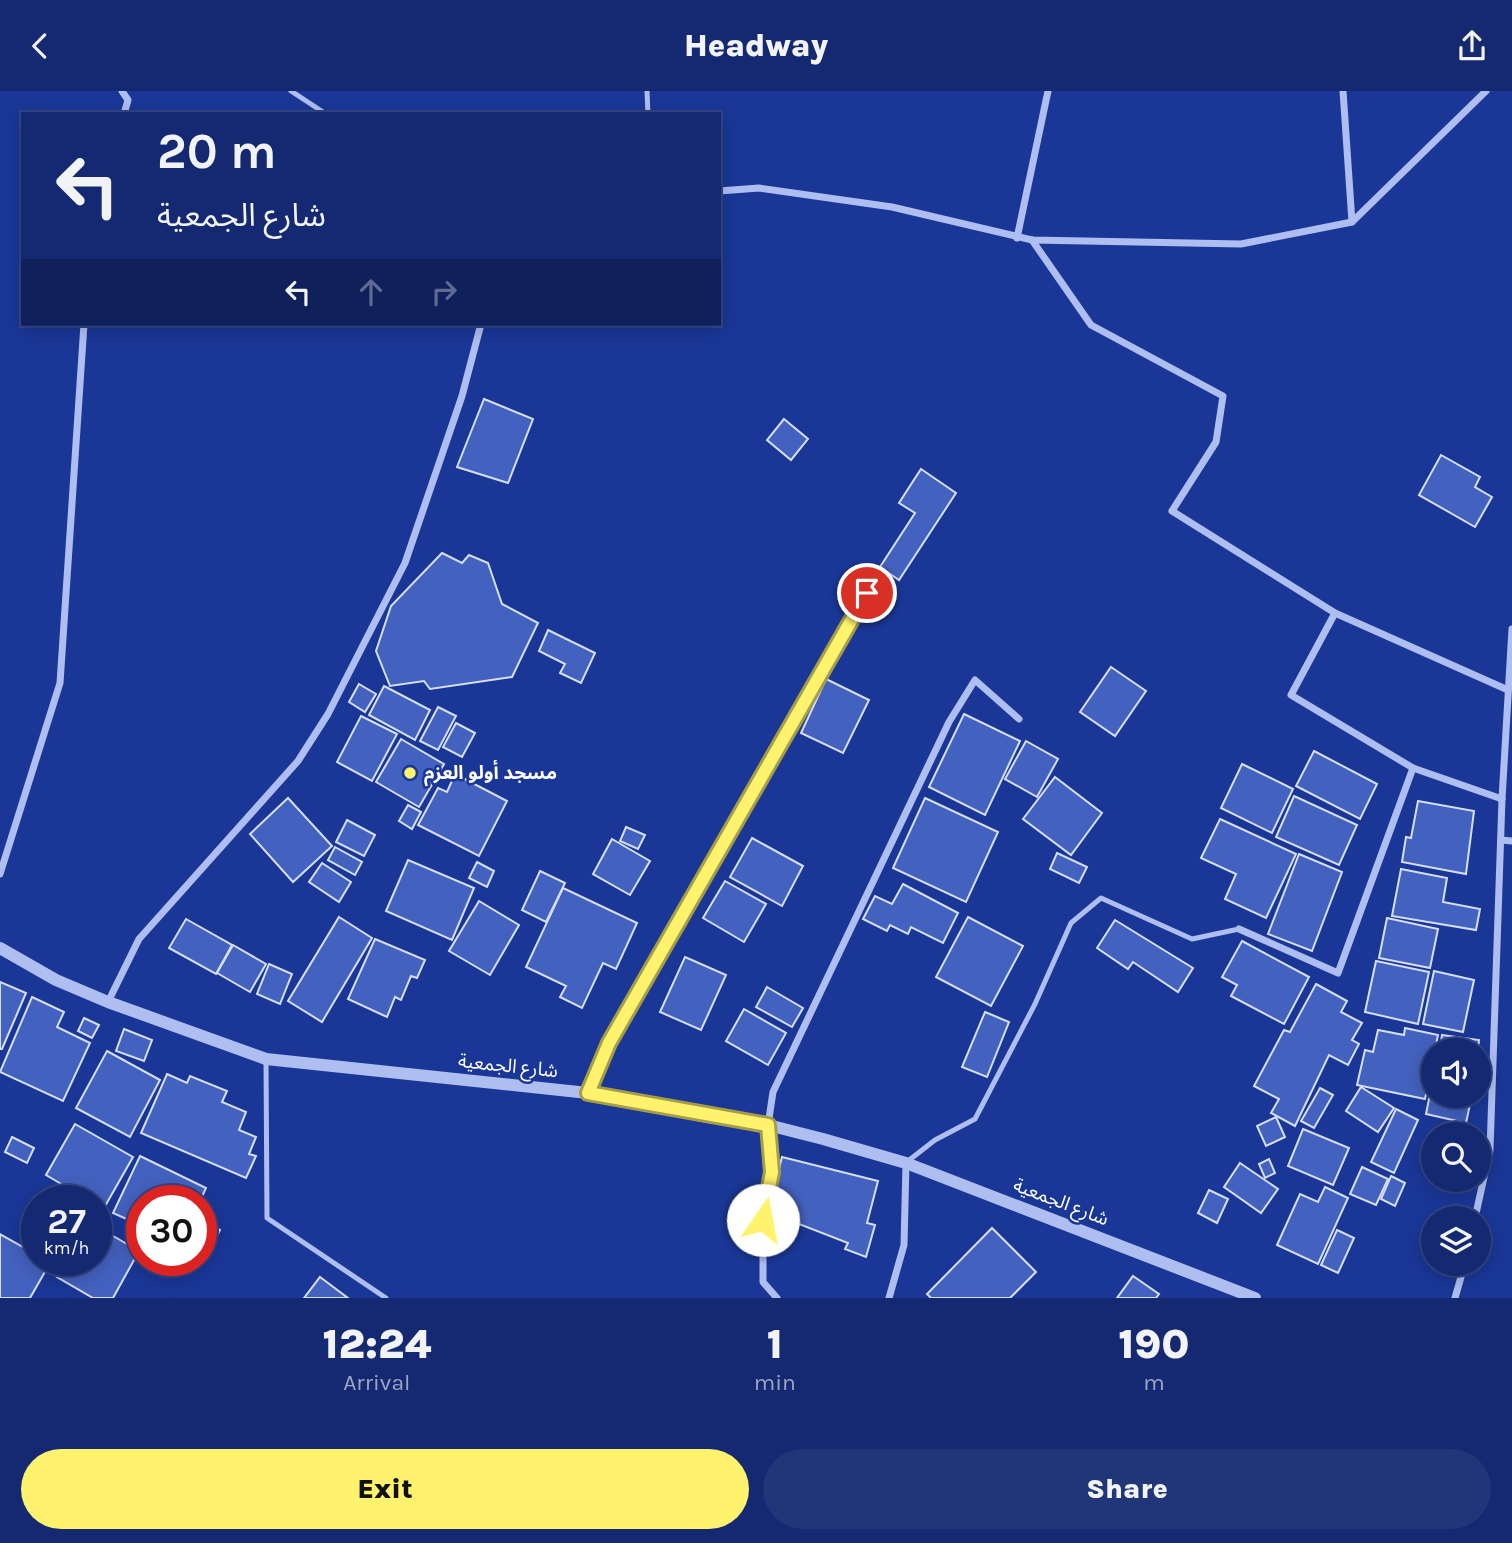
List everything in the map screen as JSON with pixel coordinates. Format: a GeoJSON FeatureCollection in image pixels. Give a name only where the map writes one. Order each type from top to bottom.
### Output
{"type":"FeatureCollection","features":[{"type":"Feature","properties":{"kind":"street"},"geometry":{"type":"LineString","coordinates":[[122,91],[128,100],[125,112]]}},
{"type":"Feature","properties":{"kind":"street"},"geometry":{"type":"LineString","coordinates":[[1017,238],[1048,91]]}},
{"type":"Feature","properties":{"kind":"street"},"geometry":{"type":"LineString","coordinates":[[1343,91],[1352,222]]}},
{"type":"Feature","properties":{"kind":"street"},"geometry":{"type":"LineString","coordinates":[[721,191],[759,188],[892,207],[1032,240],[1241,244],[1352,222],[1486,91]]}},
{"type":"Feature","properties":{"kind":"street"},"geometry":{"type":"LineString","coordinates":[[1032,240],[1091,325],[1223,395],[1216,442],[1172,511],[1335,613],[1508,689]]}},
{"type":"Feature","properties":{"kind":"street"},"geometry":{"type":"LineString","coordinates":[[0,874],[60,683],[84,326]]}},
{"type":"Feature","properties":{"kind":"street"},"geometry":{"type":"LineString","coordinates":[[108,1002],[139,939],[298,761],[328,713],[405,563],[462,396],[480,326]]}},
{"type":"Feature","properties":{"kind":"street"},"geometry":{"type":"LineString","coordinates":[[588,1093],[616,1031],[867,593]]}},
{"type":"Feature","properties":{"kind":"street"},"geometry":{"type":"LineString","coordinates":[[1335,613],[1291,695],[1413,768],[1502,799]]}},
{"type":"Feature","properties":{"kind":"street"},"geometry":{"type":"LineString","coordinates":[[1478,1206],[1490,1150],[1502,799],[1512,629]]}},
{"type":"Feature","properties":{"kind":"street"},"geometry":{"type":"LineString","coordinates":[[777,1298],[763,1282],[763,1220],[772,1172],[768,1125],[773,1091],[949,722],[975,680],[1019,719]]}},
{"type":"Feature","properties":{"kind":"street"},"geometry":{"type":"LineString","coordinates":[[1239,929],[1338,973],[1413,768]]}},
{"type":"Feature","properties":{"kind":"street"},"geometry":{"type":"LineString","coordinates":[[1501,840],[1512,841]]}},
{"type":"Feature","properties":{"kind":"street","name":"شارع الجمعية"},"geometry":{"type":"LineString","coordinates":[[0,948],[56,980],[108,1002],[187,1033],[266,1059],[588,1093],[768,1125],[906,1163],[1255,1298]]}},
{"type":"Feature","properties":{"kind":"street"},"geometry":{"type":"LineString","coordinates":[[889,1298],[904,1245],[906,1163]]}},
{"type":"Feature","properties":{"kind":"street"},"geometry":{"type":"LineString","coordinates":[[1455,1298],[1461,1276]]}},
{"type":"Feature","properties":{"kind":"lane"},"geometry":{"type":"LineString","coordinates":[[291,91],[323,112]]}},
{"type":"Feature","properties":{"kind":"lane"},"geometry":{"type":"LineString","coordinates":[[647,91],[648,112]]}},
{"type":"Feature","properties":{"kind":"lane"},"geometry":{"type":"LineString","coordinates":[[906,1163],[935,1140],[975,1119],[1035,1005],[1071,923],[1101,898],[1192,939],[1239,929]]}},
{"type":"Feature","properties":{"kind":"lane"},"geometry":{"type":"LineString","coordinates":[[266,1059],[267,1217],[386,1298]]}},
{"type":"Feature","properties":{"kind":"building"},"geometry":{"type":"Polygon","coordinates":[[[484,399],[533,419],[508,483],[457,467],[484,399]]]}},
{"type":"Feature","properties":{"kind":"building"},"geometry":{"type":"Polygon","coordinates":[[[784,419],[808,439],[791,460],[767,440],[784,419]]]}},
{"type":"Feature","properties":{"kind":"building"},"geometry":{"type":"Polygon","coordinates":[[[1441,455],[1480,477],[1475,487],[1492,497],[1475,527],[1419,495],[1441,455]]]}},
{"type":"Feature","properties":{"kind":"building"},"geometry":{"type":"Polygon","coordinates":[[[921,469],[956,493],[899,580],[880,567],[915,513],[899,503],[921,469]]]}},
{"type":"Feature","properties":{"kind":"building"},"geometry":{"type":"Polygon","coordinates":[[[442,553],[462,563],[469,555],[488,563],[502,604],[538,623],[512,677],[430,689],[424,681],[390,686],[376,651],[391,606],[442,553]]]}},
{"type":"Feature","properties":{"kind":"building"},"geometry":{"type":"Polygon","coordinates":[[[548,630],[595,653],[581,683],[560,673],[565,664],[539,651],[548,630]]]}},
{"type":"Feature","properties":{"kind":"building"},"geometry":{"type":"Polygon","coordinates":[[[1111,667],[1146,691],[1115,736],[1080,712],[1111,667]]]}},
{"type":"Feature","properties":{"kind":"building"},"geometry":{"type":"Polygon","coordinates":[[[826,679],[869,700],[843,753],[801,733],[826,679]]]}},
{"type":"Feature","properties":{"kind":"building"},"geometry":{"type":"Polygon","coordinates":[[[359,684],[376,694],[365,712],[349,702],[359,684]]]}},
{"type":"Feature","properties":{"kind":"building"},"geometry":{"type":"Polygon","coordinates":[[[384,686],[430,710],[415,740],[369,715],[384,686]]]}},
{"type":"Feature","properties":{"kind":"building"},"geometry":{"type":"Polygon","coordinates":[[[438,707],[456,716],[438,750],[420,741],[438,707]]]}},
{"type":"Feature","properties":{"kind":"building"},"geometry":{"type":"Polygon","coordinates":[[[964,714],[1020,741],[985,815],[929,787],[964,714]]]}},
{"type":"Feature","properties":{"kind":"building"},"geometry":{"type":"Polygon","coordinates":[[[361,716],[397,734],[372,781],[337,762],[361,716]]]}},
{"type":"Feature","properties":{"kind":"building"},"geometry":{"type":"Polygon","coordinates":[[[456,723],[475,733],[462,757],[443,747],[456,723]]]}},
{"type":"Feature","properties":{"kind":"building","name":"مسجد أولو العزم"},"geometry":{"type":"Polygon","coordinates":[[[401,739],[444,764],[419,807],[376,782],[401,739]]]}},
{"type":"Feature","properties":{"kind":"building"},"geometry":{"type":"Polygon","coordinates":[[[1026,741],[1058,759],[1037,797],[1005,779],[1026,741]]]}},
{"type":"Feature","properties":{"kind":"building"},"geometry":{"type":"Polygon","coordinates":[[[1314,751],[1377,784],[1360,819],[1296,786],[1314,751]]]}},
{"type":"Feature","properties":{"kind":"building"},"geometry":{"type":"Polygon","coordinates":[[[1242,764],[1293,789],[1272,833],[1221,808],[1242,764]]]}},
{"type":"Feature","properties":{"kind":"building"},"geometry":{"type":"Polygon","coordinates":[[[455,774],[507,801],[479,856],[418,825],[438,788],[447,792],[455,774]]]}},
{"type":"Feature","properties":{"kind":"building"},"geometry":{"type":"Polygon","coordinates":[[[1055,777],[1102,813],[1071,855],[1023,819],[1055,777]]]}},
{"type":"Feature","properties":{"kind":"building"},"geometry":{"type":"Polygon","coordinates":[[[1294,796],[1357,825],[1339,865],[1276,837],[1294,796]]]}},
{"type":"Feature","properties":{"kind":"building"},"geometry":{"type":"Polygon","coordinates":[[[288,798],[332,846],[293,882],[250,834],[288,798]]]}},
{"type":"Feature","properties":{"kind":"building"},"geometry":{"type":"Polygon","coordinates":[[[925,798],[998,832],[966,902],[893,868],[925,798]]]}},
{"type":"Feature","properties":{"kind":"building"},"geometry":{"type":"Polygon","coordinates":[[[1418,801],[1474,811],[1466,874],[1402,862],[1406,837],[1411,838],[1418,801]]]}},
{"type":"Feature","properties":{"kind":"building"},"geometry":{"type":"Polygon","coordinates":[[[408,805],[421,812],[412,829],[399,821],[408,805]]]}},
{"type":"Feature","properties":{"kind":"building"},"geometry":{"type":"Polygon","coordinates":[[[1220,819],[1296,854],[1266,918],[1225,899],[1236,874],[1201,858],[1220,819]]]}},
{"type":"Feature","properties":{"kind":"building"},"geometry":{"type":"Polygon","coordinates":[[[347,820],[375,835],[364,856],[336,842],[347,820]]]}},
{"type":"Feature","properties":{"kind":"building"},"geometry":{"type":"Polygon","coordinates":[[[626,827],[645,835],[638,849],[620,841],[626,827]]]}},
{"type":"Feature","properties":{"kind":"building"},"geometry":{"type":"Polygon","coordinates":[[[752,838],[803,866],[782,906],[730,877],[752,838]]]}},
{"type":"Feature","properties":{"kind":"building"},"geometry":{"type":"Polygon","coordinates":[[[612,839],[650,861],[630,895],[593,874],[612,839]]]}},
{"type":"Feature","properties":{"kind":"building"},"geometry":{"type":"Polygon","coordinates":[[[335,847],[362,862],[355,875],[328,860],[335,847]]]}},
{"type":"Feature","properties":{"kind":"building"},"geometry":{"type":"Polygon","coordinates":[[[1057,853],[1087,867],[1079,883],[1050,869],[1057,853]]]}},
{"type":"Feature","properties":{"kind":"building"},"geometry":{"type":"Polygon","coordinates":[[[1299,854],[1342,872],[1312,951],[1268,934],[1299,854]]]}},
{"type":"Feature","properties":{"kind":"building"},"geometry":{"type":"Polygon","coordinates":[[[408,860],[474,888],[452,940],[386,911],[408,860]]]}},
{"type":"Feature","properties":{"kind":"building"},"geometry":{"type":"Polygon","coordinates":[[[477,862],[494,871],[487,887],[469,878],[477,862]]]}},
{"type":"Feature","properties":{"kind":"building"},"geometry":{"type":"Polygon","coordinates":[[[322,863],[351,882],[339,902],[309,882],[322,863]]]}},
{"type":"Feature","properties":{"kind":"building"},"geometry":{"type":"Polygon","coordinates":[[[1401,869],[1447,878],[1443,902],[1480,909],[1476,930],[1392,916],[1401,869]]]}},
{"type":"Feature","properties":{"kind":"building"},"geometry":{"type":"Polygon","coordinates":[[[540,871],[565,883],[546,922],[522,910],[540,871]]]}},
{"type":"Feature","properties":{"kind":"building"},"geometry":{"type":"Polygon","coordinates":[[[725,881],[766,904],[744,942],[703,918],[725,881]]]}},
{"type":"Feature","properties":{"kind":"building"},"geometry":{"type":"Polygon","coordinates":[[[903,884],[958,913],[943,943],[911,927],[908,934],[890,925],[887,931],[863,919],[875,896],[892,904],[903,884]]]}},
{"type":"Feature","properties":{"kind":"building"},"geometry":{"type":"Polygon","coordinates":[[[563,888],[637,923],[616,969],[603,963],[582,1008],[560,997],[566,986],[526,967],[563,888]]]}},
{"type":"Feature","properties":{"kind":"building"},"geometry":{"type":"Polygon","coordinates":[[[479,901],[519,925],[490,975],[449,951],[479,901]]]}},
{"type":"Feature","properties":{"kind":"building"},"geometry":{"type":"Polygon","coordinates":[[[339,917],[372,938],[322,1022],[288,1001],[339,917]]]}},
{"type":"Feature","properties":{"kind":"building"},"geometry":{"type":"Polygon","coordinates":[[[968,917],[1023,946],[991,1006],[936,977],[968,917]]]}},
{"type":"Feature","properties":{"kind":"building"},"geometry":{"type":"Polygon","coordinates":[[[1387,918],[1438,929],[1430,968],[1379,958],[1387,918]]]}},
{"type":"Feature","properties":{"kind":"building"},"geometry":{"type":"Polygon","coordinates":[[[186,919],[232,945],[216,974],[169,948],[186,919]]]}},
{"type":"Feature","properties":{"kind":"building"},"geometry":{"type":"Polygon","coordinates":[[[1115,920],[1193,968],[1178,992],[1133,962],[1128,969],[1097,948],[1115,920]]]}},
{"type":"Feature","properties":{"kind":"building"},"geometry":{"type":"Polygon","coordinates":[[[375,939],[425,960],[417,978],[411,976],[401,1000],[395,997],[387,1017],[348,999],[375,939]]]}},
{"type":"Feature","properties":{"kind":"building"},"geometry":{"type":"Polygon","coordinates":[[[1242,941],[1309,977],[1284,1024],[1231,996],[1237,985],[1222,977],[1242,941]]]}},
{"type":"Feature","properties":{"kind":"building"},"geometry":{"type":"Polygon","coordinates":[[[233,945],[266,964],[250,992],[217,973],[233,945]]]}},
{"type":"Feature","properties":{"kind":"building"},"geometry":{"type":"Polygon","coordinates":[[[685,957],[726,975],[701,1030],[660,1012],[685,957]]]}},
{"type":"Feature","properties":{"kind":"building"},"geometry":{"type":"Polygon","coordinates":[[[1376,961],[1429,972],[1418,1024],[1365,1012],[1376,961]]]}},
{"type":"Feature","properties":{"kind":"building"},"geometry":{"type":"Polygon","coordinates":[[[269,964],[292,974],[280,1004],[257,994],[269,964]]]}},
{"type":"Feature","properties":{"kind":"building"},"geometry":{"type":"Polygon","coordinates":[[[1434,971],[1474,980],[1463,1032],[1423,1024],[1434,971]]]}},
{"type":"Feature","properties":{"kind":"building"},"geometry":{"type":"Polygon","coordinates":[[[0,982],[26,993],[2,1049],[0,1049],[0,982]]]}},
{"type":"Feature","properties":{"kind":"building"},"geometry":{"type":"Polygon","coordinates":[[[1316,984],[1347,1001],[1341,1012],[1362,1023],[1352,1040],[1359,1044],[1348,1065],[1329,1055],[1295,1126],[1271,1113],[1279,1099],[1254,1086],[1284,1030],[1290,1032],[1316,984]]]}},
{"type":"Feature","properties":{"kind":"building"},"geometry":{"type":"Polygon","coordinates":[[[767,987],[803,1008],[792,1027],[756,1007],[767,987]]]}},
{"type":"Feature","properties":{"kind":"building"},"geometry":{"type":"Polygon","coordinates":[[[32,997],[64,1012],[57,1027],[90,1043],[63,1101],[0,1072],[32,997]]]}},
{"type":"Feature","properties":{"kind":"building"},"geometry":{"type":"Polygon","coordinates":[[[744,1009],[786,1033],[768,1065],[726,1041],[744,1009]]]}},
{"type":"Feature","properties":{"kind":"building"},"geometry":{"type":"Polygon","coordinates":[[[985,1012],[1009,1022],[987,1077],[962,1067],[985,1012]]]}},
{"type":"Feature","properties":{"kind":"building"},"geometry":{"type":"Polygon","coordinates":[[[84,1018],[99,1025],[92,1038],[78,1031],[84,1018]]]}},
{"type":"Feature","properties":{"kind":"building"},"geometry":{"type":"Polygon","coordinates":[[[1405,1028],[1438,1035],[1437,1038],[1421,1038],[1421,1098],[1357,1085],[1365,1050],[1373,1052],[1378,1030],[1404,1035],[1405,1028]]]}},
{"type":"Feature","properties":{"kind":"building"},"geometry":{"type":"Polygon","coordinates":[[[124,1029],[152,1040],[144,1061],[116,1051],[124,1029]]]}},
{"type":"Feature","properties":{"kind":"building"},"geometry":{"type":"Polygon","coordinates":[[[1442,1035],[1464,1038],[1442,1038],[1442,1035]]]}},
{"type":"Feature","properties":{"kind":"building"},"geometry":{"type":"Polygon","coordinates":[[[107,1051],[160,1080],[130,1137],[76,1108],[107,1051]]]}},
{"type":"Feature","properties":{"kind":"building"},"geometry":{"type":"Polygon","coordinates":[[[167,1074],[187,1083],[190,1076],[227,1091],[222,1102],[246,1112],[239,1130],[256,1137],[249,1154],[256,1156],[246,1178],[141,1133],[167,1074]]]}},
{"type":"Feature","properties":{"kind":"building"},"geometry":{"type":"Polygon","coordinates":[[[1361,1087],[1394,1108],[1378,1132],[1346,1111],[1361,1087]]]}},
{"type":"Feature","properties":{"kind":"building"},"geometry":{"type":"Polygon","coordinates":[[[1320,1088],[1333,1095],[1314,1128],[1301,1121],[1320,1088]]]}},
{"type":"Feature","properties":{"kind":"building"},"geometry":{"type":"Polygon","coordinates":[[[1427,1108],[1469,1108],[1466,1122],[1426,1114],[1427,1108]]]}},
{"type":"Feature","properties":{"kind":"building"},"geometry":{"type":"Polygon","coordinates":[[[1396,1109],[1418,1120],[1394,1173],[1371,1162],[1396,1109]]]}},
{"type":"Feature","properties":{"kind":"building"},"geometry":{"type":"Polygon","coordinates":[[[1276,1117],[1285,1137],[1266,1146],[1257,1126],[1276,1117]]]}},
{"type":"Feature","properties":{"kind":"building"},"geometry":{"type":"Polygon","coordinates":[[[75,1124],[133,1157],[112,1194],[112,1185],[63,1185],[46,1175],[75,1124]]]}},
{"type":"Feature","properties":{"kind":"building"},"geometry":{"type":"Polygon","coordinates":[[[1303,1129],[1349,1148],[1333,1185],[1288,1166],[1303,1129]]]}},
{"type":"Feature","properties":{"kind":"building"},"geometry":{"type":"Polygon","coordinates":[[[12,1137],[34,1148],[27,1163],[5,1152],[12,1137]]]}},
{"type":"Feature","properties":{"kind":"building"},"geometry":{"type":"Polygon","coordinates":[[[140,1156],[200,1185],[126,1185],[140,1156]]]}},
{"type":"Feature","properties":{"kind":"building"},"geometry":{"type":"Polygon","coordinates":[[[782,1157],[878,1181],[867,1223],[875,1225],[866,1257],[845,1249],[848,1243],[768,1212],[782,1157]]]}},
{"type":"Feature","properties":{"kind":"building"},"geometry":{"type":"Polygon","coordinates":[[[1269,1159],[1275,1173],[1265,1178],[1259,1164],[1269,1159]]]}},
{"type":"Feature","properties":{"kind":"building"},"geometry":{"type":"Polygon","coordinates":[[[1240,1163],[1278,1189],[1261,1213],[1224,1187],[1240,1163]]]}},
{"type":"Feature","properties":{"kind":"building"},"geometry":{"type":"Polygon","coordinates":[[[1362,1167],[1388,1179],[1376,1205],[1350,1194],[1362,1167]]]}},
{"type":"Feature","properties":{"kind":"building"},"geometry":{"type":"Polygon","coordinates":[[[1391,1176],[1405,1183],[1395,1206],[1381,1199],[1391,1176]]]}},
{"type":"Feature","properties":{"kind":"building"},"geometry":{"type":"Polygon","coordinates":[[[126,1186],[126,1219],[113,1213],[126,1186]]]}},
{"type":"Feature","properties":{"kind":"building"},"geometry":{"type":"Polygon","coordinates":[[[1325,1187],[1348,1198],[1318,1264],[1277,1245],[1300,1194],[1318,1202],[1325,1187]]]}},
{"type":"Feature","properties":{"kind":"building"},"geometry":{"type":"Polygon","coordinates":[[[1209,1190],[1228,1199],[1217,1223],[1198,1213],[1209,1190]]]}},
{"type":"Feature","properties":{"kind":"building"},"geometry":{"type":"Polygon","coordinates":[[[992,1228],[1036,1272],[1010,1298],[931,1298],[927,1294],[992,1228]]]}},
{"type":"Feature","properties":{"kind":"building"},"geometry":{"type":"Polygon","coordinates":[[[1337,1230],[1354,1238],[1338,1273],[1321,1265],[1337,1230]]]}},
{"type":"Feature","properties":{"kind":"building"},"geometry":{"type":"Polygon","coordinates":[[[0,1234],[21,1246],[21,1276],[43,1276],[30,1298],[0,1298],[0,1234]]]}},
{"type":"Feature","properties":{"kind":"building"},"geometry":{"type":"Polygon","coordinates":[[[112,1235],[126,1243],[126,1274],[113,1298],[93,1298],[57,1277],[112,1276],[112,1235]]]}},
{"type":"Feature","properties":{"kind":"building"},"geometry":{"type":"Polygon","coordinates":[[[1133,1276],[1159,1294],[1156,1298],[1117,1298],[1133,1276]]]}},
{"type":"Feature","properties":{"kind":"building"},"geometry":{"type":"Polygon","coordinates":[[[320,1277],[348,1298],[304,1298],[320,1277]]]}},
{"type":"Feature","properties":{"kind":"place","name":"مسجد أولو العزم"},"geometry":{"type":"Point","coordinates":[410,773]}},
{"type":"Feature","properties":{"kind":"route"},"geometry":{"type":"LineString","coordinates":[[763,1220],[772,1172],[768,1125],[708,1117],[588,1093],[609,1043],[867,593]]}}]}
